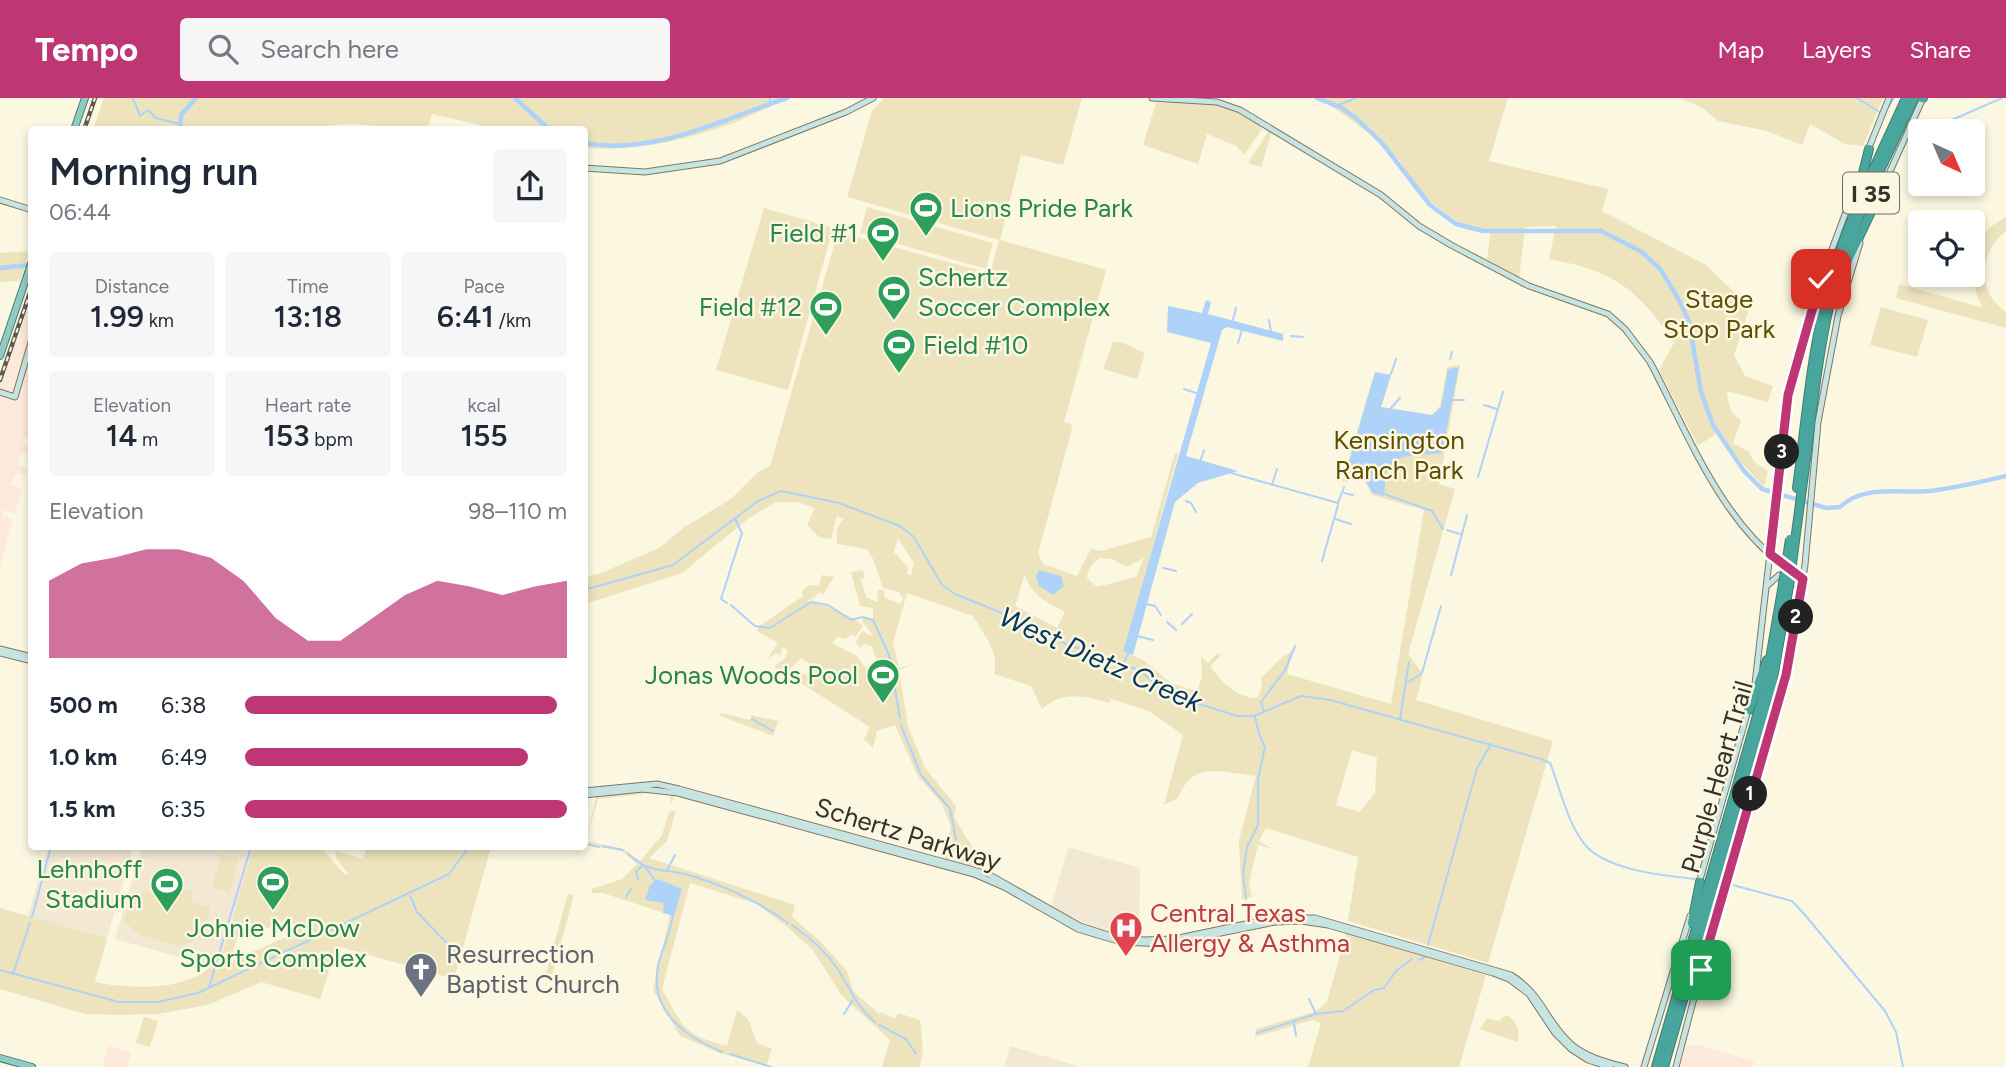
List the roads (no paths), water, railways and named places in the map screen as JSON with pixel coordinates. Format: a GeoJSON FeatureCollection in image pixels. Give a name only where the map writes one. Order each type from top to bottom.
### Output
{"type":"FeatureCollection","features":[{"type":"Feature","properties":{"kind":"highway","name":"I 35"},"geometry":{"type":"LineString","coordinates":[[1809,419],[1823,307],[1852,220],[1906,98]]}},
{"type":"Feature","properties":{"kind":"highway","name":"I 35"},"geometry":{"type":"LineString","coordinates":[[1809,419],[1833,290],[1853,234],[1914,98]]}},
{"type":"Feature","properties":{"kind":"highway"},"geometry":{"type":"LineString","coordinates":[[1852,220],[1869,149]]}},
{"type":"Feature","properties":{"kind":"highway"},"geometry":{"type":"LineString","coordinates":[[1833,290],[1879,195]]}},
{"type":"Feature","properties":{"kind":"highway","name":"Purple Heart Trail"},"geometry":{"type":"LineString","coordinates":[[1664,1067],[1776,667],[1809,419]]}},
{"type":"Feature","properties":{"kind":"highway","name":"Purple Heart Trail"},"geometry":{"type":"LineString","coordinates":[[1656,1067],[1765,688],[1786,584]]}},
{"type":"Feature","properties":{"kind":"highway"},"geometry":{"type":"LineString","coordinates":[[1749,710],[1776,624]]}},
{"type":"Feature","properties":{"kind":"highway"},"geometry":{"type":"LineString","coordinates":[[1747,806],[1763,720]]}},
{"type":"Feature","properties":{"kind":"highway"},"geometry":{"type":"LineString","coordinates":[[1683,971],[1700,881]]}},
{"type":"Feature","properties":{"kind":"highway"},"geometry":{"type":"LineString","coordinates":[[1683,1001],[1713,920]]}},
{"type":"Feature","properties":{"kind":"main road"},"geometry":{"type":"LineString","coordinates":[[75,126],[85,98]]}},
{"type":"Feature","properties":{"kind":"main road"},"geometry":{"type":"LineString","coordinates":[[588,167],[645,172],[720,161],[846,112],[873,98]]}},
{"type":"Feature","properties":{"kind":"main road"},"geometry":{"type":"LineString","coordinates":[[1152,98],[1210,102],[1240,110],[1381,195],[1419,226],[1451,245],[1529,286],[1612,317],[1643,352],[1723,500],[1770,554],[1803,579]]}},
{"type":"Feature","properties":{"kind":"main road"},"geometry":{"type":"LineString","coordinates":[[1643,1065],[1749,710],[1758,667],[1788,395],[1821,279],[1889,98]]}},
{"type":"Feature","properties":{"kind":"main road"},"geometry":{"type":"LineString","coordinates":[[1676,1067],[1713,920],[1786,675],[1803,579],[1817,426],[1838,316],[1860,241],[1923,98]]}},
{"type":"Feature","properties":{"kind":"main road"},"geometry":{"type":"LineString","coordinates":[[0,200],[28,209]]}},
{"type":"Feature","properties":{"kind":"main road"},"geometry":{"type":"LineString","coordinates":[[0,356],[28,272]]}},
{"type":"Feature","properties":{"kind":"main road"},"geometry":{"type":"LineString","coordinates":[[0,393],[15,397],[28,353]]}},
{"type":"Feature","properties":{"kind":"main road"},"geometry":{"type":"LineString","coordinates":[[1757,539],[1765,542],[1772,533]]}},
{"type":"Feature","properties":{"kind":"main road"},"geometry":{"type":"LineString","coordinates":[[1766,589],[1776,575],[1794,581],[1799,587],[1799,603]]}},
{"type":"Feature","properties":{"kind":"main road"},"geometry":{"type":"LineString","coordinates":[[0,651],[28,658]]}},
{"type":"Feature","properties":{"kind":"main road","name":"Schertz Parkway"},"geometry":{"type":"LineString","coordinates":[[588,792],[643,785],[679,789],[988,874],[1080,926],[1124,938],[1174,939],[1286,916],[1328,920],[1511,975],[1536,994],[1558,1030],[1573,1046],[1591,1056],[1625,1067]]}},
{"type":"Feature","properties":{"kind":"main road","name":"Schertz Parkway"},"geometry":{"type":"LineString","coordinates":[[588,793],[643,789],[678,793],[974,874],[1004,887],[1078,929],[1121,942],[1175,943],[1285,921],[1328,925],[1509,979],[1535,1000],[1566,1045],[1588,1060],[1610,1067]]}},
{"type":"Feature","properties":{"kind":"main road"},"geometry":{"type":"LineString","coordinates":[[0,1058],[32,1067]]}},
{"type":"Feature","properties":{"kind":"water"},"geometry":{"type":"Polygon","coordinates":[[[1206,300],[1211,302],[1208,314],[1283,334],[1283,341],[1227,327],[1222,330],[1186,456],[1238,471],[1198,483],[1175,502],[1133,655],[1123,652],[1211,343],[1167,332],[1168,306],[1202,313],[1206,300]]]}},
{"type":"Feature","properties":{"kind":"water"},"geometry":{"type":"Polygon","coordinates":[[[1459,367],[1442,453],[1402,457],[1386,473],[1384,496],[1373,493],[1363,477],[1348,465],[1375,372],[1391,375],[1381,407],[1432,415],[1441,407],[1448,369],[1459,367]]]}},
{"type":"Feature","properties":{"kind":"water"},"geometry":{"type":"Polygon","coordinates":[[[1039,570],[1061,576],[1064,586],[1053,595],[1039,586],[1036,577],[1039,570]]]}},
{"type":"Feature","properties":{"kind":"water"},"geometry":{"type":"Polygon","coordinates":[[[658,879],[682,889],[674,916],[663,913],[664,903],[645,900],[650,885],[658,879]]]}},
{"type":"Feature","properties":{"kind":"waterway"},"geometry":{"type":"LineString","coordinates":[[133,98],[140,116],[148,110],[156,118],[180,124]]}},
{"type":"Feature","properties":{"kind":"waterway"},"geometry":{"type":"LineString","coordinates":[[180,126],[181,115],[196,98]]}},
{"type":"Feature","properties":{"kind":"waterway"},"geometry":{"type":"LineString","coordinates":[[515,98],[546,126]]}},
{"type":"Feature","properties":{"kind":"waterway"},"geometry":{"type":"LineString","coordinates":[[769,105],[770,98]]}},
{"type":"Feature","properties":{"kind":"waterway"},"geometry":{"type":"LineString","coordinates":[[588,143],[610,146],[662,140],[787,98]]}},
{"type":"Feature","properties":{"kind":"waterway"},"geometry":{"type":"LineString","coordinates":[[1317,98],[1342,108],[1357,119],[1382,143],[1430,205],[1456,224],[1483,231],[1601,231],[1642,252],[1661,270],[1689,322],[1701,392],[1713,425],[1744,471],[1762,489],[1826,508],[1840,507],[1860,495],[1871,493],[1930,491],[2006,476]]}},
{"type":"Feature","properties":{"kind":"waterway"},"geometry":{"type":"LineString","coordinates":[[1336,106],[1356,98]]}},
{"type":"Feature","properties":{"kind":"waterway"},"geometry":{"type":"LineString","coordinates":[[1857,98],[1881,113]]}},
{"type":"Feature","properties":{"kind":"waterway"},"geometry":{"type":"LineString","coordinates":[[1887,109],[1894,98]]}},
{"type":"Feature","properties":{"kind":"waterway"},"geometry":{"type":"LineString","coordinates":[[1954,119],[2002,98]]}},
{"type":"Feature","properties":{"kind":"waterway"},"geometry":{"type":"LineString","coordinates":[[0,268],[28,265]]}},
{"type":"Feature","properties":{"kind":"waterway"},"geometry":{"type":"LineString","coordinates":[[1233,320],[1236,308]]}},
{"type":"Feature","properties":{"kind":"waterway"},"geometry":{"type":"LineString","coordinates":[[1269,320],[1271,333]]}},
{"type":"Feature","properties":{"kind":"waterway"},"geometry":{"type":"LineString","coordinates":[[1690,326],[1711,334]]}},
{"type":"Feature","properties":{"kind":"waterway"},"geometry":{"type":"LineString","coordinates":[[1238,343],[1242,330]]}},
{"type":"Feature","properties":{"kind":"waterway"},"geometry":{"type":"LineString","coordinates":[[1291,336],[1303,337]]}},
{"type":"Feature","properties":{"kind":"waterway"},"geometry":{"type":"LineString","coordinates":[[1450,359],[1452,352]]}},
{"type":"Feature","properties":{"kind":"waterway"},"geometry":{"type":"LineString","coordinates":[[1391,374],[1396,359]]}},
{"type":"Feature","properties":{"kind":"waterway"},"geometry":{"type":"LineString","coordinates":[[1184,389],[1196,393]]}},
{"type":"Feature","properties":{"kind":"waterway"},"geometry":{"type":"LineString","coordinates":[[1478,477],[1503,392]]}},
{"type":"Feature","properties":{"kind":"waterway"},"geometry":{"type":"LineString","coordinates":[[1391,408],[1400,398]]}},
{"type":"Feature","properties":{"kind":"waterway"},"geometry":{"type":"LineString","coordinates":[[1452,400],[1464,400]]}},
{"type":"Feature","properties":{"kind":"waterway"},"geometry":{"type":"LineString","coordinates":[[1484,405],[1497,409]]}},
{"type":"Feature","properties":{"kind":"waterway"},"geometry":{"type":"LineString","coordinates":[[1200,462],[1204,450]]}},
{"type":"Feature","properties":{"kind":"waterway"},"geometry":{"type":"LineString","coordinates":[[1272,485],[1277,469]]}},
{"type":"Feature","properties":{"kind":"waterway"},"geometry":{"type":"LineString","coordinates":[[1347,481],[1356,469]]}},
{"type":"Feature","properties":{"kind":"waterway"},"geometry":{"type":"LineString","coordinates":[[1231,473],[1338,503],[1344,487]]}},
{"type":"Feature","properties":{"kind":"waterway","name":"West Dietz Creek"},"geometry":{"type":"LineString","coordinates":[[588,589],[673,565],[758,501],[781,491],[839,503],[900,526],[914,537],[942,585],[955,594],[1014,618],[1068,645],[1123,663],[1143,673],[1165,693],[1237,716],[1254,716],[1301,696],[1330,700],[1541,759],[1550,763],[1575,830],[1588,848],[1598,856],[1625,867],[1655,874],[1697,879]]}},
{"type":"Feature","properties":{"kind":"waterway"},"geometry":{"type":"LineString","coordinates":[[1344,493],[1353,495]]}},
{"type":"Feature","properties":{"kind":"waterway"},"geometry":{"type":"LineString","coordinates":[[1384,494],[1432,511],[1443,529]]}},
{"type":"Feature","properties":{"kind":"waterway"},"geometry":{"type":"LineString","coordinates":[[1186,501],[1191,503],[1196,512]]}},
{"type":"Feature","properties":{"kind":"waterway"},"geometry":{"type":"LineString","coordinates":[[1322,561],[1338,505]]}},
{"type":"Feature","properties":{"kind":"waterway"},"geometry":{"type":"LineString","coordinates":[[1451,575],[1467,515]]}},
{"type":"Feature","properties":{"kind":"waterway"},"geometry":{"type":"LineString","coordinates":[[727,603],[721,599],[742,533],[735,519]]}},
{"type":"Feature","properties":{"kind":"waterway"},"geometry":{"type":"LineString","coordinates":[[1335,519],[1351,524]]}},
{"type":"Feature","properties":{"kind":"waterway"},"geometry":{"type":"LineString","coordinates":[[1447,530],[1460,534]]}},
{"type":"Feature","properties":{"kind":"waterway"},"geometry":{"type":"LineString","coordinates":[[1163,568],[1176,571]]}},
{"type":"Feature","properties":{"kind":"waterway"},"geometry":{"type":"LineString","coordinates":[[731,605],[755,626],[770,628],[811,602],[828,605],[851,620],[863,617],[873,620],[889,655],[900,718]]}},
{"type":"Feature","properties":{"kind":"waterway"},"geometry":{"type":"LineString","coordinates":[[1146,604],[1155,606],[1161,615]]}},
{"type":"Feature","properties":{"kind":"waterway"},"geometry":{"type":"LineString","coordinates":[[1407,683],[1422,673],[1441,606]]}},
{"type":"Feature","properties":{"kind":"waterway"},"geometry":{"type":"LineString","coordinates":[[1182,624],[1192,614]]}},
{"type":"Feature","properties":{"kind":"waterway"},"geometry":{"type":"LineString","coordinates":[[1167,622],[1176,630]]}},
{"type":"Feature","properties":{"kind":"waterway"},"geometry":{"type":"LineString","coordinates":[[1137,636],[1153,640]]}},
{"type":"Feature","properties":{"kind":"waterway"},"geometry":{"type":"LineString","coordinates":[[1264,711],[1261,702],[1285,670],[1295,646]]}},
{"type":"Feature","properties":{"kind":"waterway"},"geometry":{"type":"LineString","coordinates":[[1124,662],[1129,652]]}},
{"type":"Feature","properties":{"kind":"waterway"},"geometry":{"type":"LineString","coordinates":[[1400,719],[1409,662]]}},
{"type":"Feature","properties":{"kind":"waterway"},"geometry":{"type":"LineString","coordinates":[[1255,717],[1259,733]]}},
{"type":"Feature","properties":{"kind":"waterway"},"geometry":{"type":"LineString","coordinates":[[752,719],[773,731]]}},
{"type":"Feature","properties":{"kind":"waterway"},"geometry":{"type":"LineString","coordinates":[[901,725],[921,775],[950,809],[956,840]]}},
{"type":"Feature","properties":{"kind":"waterway"},"geometry":{"type":"LineString","coordinates":[[1246,899],[1243,873],[1247,847],[1258,825],[1258,779],[1265,747],[1259,734]]}},
{"type":"Feature","properties":{"kind":"waterway"},"geometry":{"type":"LineString","coordinates":[[1428,945],[1477,768],[1491,744]]}},
{"type":"Feature","properties":{"kind":"waterway"},"geometry":{"type":"LineString","coordinates":[[588,844],[599,847]]}},
{"type":"Feature","properties":{"kind":"waterway"},"geometry":{"type":"LineString","coordinates":[[603,846],[623,850]]}},
{"type":"Feature","properties":{"kind":"waterway"},"geometry":{"type":"LineString","coordinates":[[32,917],[50,850]]}},
{"type":"Feature","properties":{"kind":"waterway"},"geometry":{"type":"LineString","coordinates":[[209,987],[250,850]]}},
{"type":"Feature","properties":{"kind":"waterway","name":"West Dietz Creek"},"geometry":{"type":"LineString","coordinates":[[0,970],[119,1002],[158,1002],[198,993],[449,874],[467,850]]}},
{"type":"Feature","properties":{"kind":"waterway"},"geometry":{"type":"LineString","coordinates":[[628,854],[652,868],[682,873],[730,890],[754,901],[788,923]]}},
{"type":"Feature","properties":{"kind":"waterway"},"geometry":{"type":"LineString","coordinates":[[667,870],[675,855]]}},
{"type":"Feature","properties":{"kind":"waterway"},"geometry":{"type":"LineString","coordinates":[[638,879],[636,872],[642,866]]}},
{"type":"Feature","properties":{"kind":"waterway"},"geometry":{"type":"LineString","coordinates":[[646,868],[656,882]]}},
{"type":"Feature","properties":{"kind":"waterway","name":"West Dietz Creek"},"geometry":{"type":"LineString","coordinates":[[1729,884],[1792,901],[1885,1011],[1896,1032],[1903,1067]]}},
{"type":"Feature","properties":{"kind":"waterway"},"geometry":{"type":"LineString","coordinates":[[626,897],[631,889]]}},
{"type":"Feature","properties":{"kind":"waterway"},"geometry":{"type":"LineString","coordinates":[[410,896],[417,912],[459,956]]}},
{"type":"Feature","properties":{"kind":"waterway"},"geometry":{"type":"LineString","coordinates":[[1246,903],[1248,918]]}},
{"type":"Feature","properties":{"kind":"waterway"},"geometry":{"type":"LineString","coordinates":[[673,914],[658,965],[659,996],[665,1009],[683,1030],[722,1052]]}},
{"type":"Feature","properties":{"kind":"waterway"},"geometry":{"type":"LineString","coordinates":[[13,974],[30,923]]}},
{"type":"Feature","properties":{"kind":"waterway"},"geometry":{"type":"LineString","coordinates":[[792,925],[828,956],[858,1003],[875,1022]]}},
{"type":"Feature","properties":{"kind":"waterway"},"geometry":{"type":"LineString","coordinates":[[1419,960],[1425,957]]}},
{"type":"Feature","properties":{"kind":"waterway"},"geometry":{"type":"LineString","coordinates":[[1257,1033],[1316,1014],[1343,1011],[1374,990],[1384,988],[1396,971],[1412,959]]}},
{"type":"Feature","properties":{"kind":"waterway"},"geometry":{"type":"LineString","coordinates":[[1309,999],[1316,1014]]}},
{"type":"Feature","properties":{"kind":"waterway"},"geometry":{"type":"LineString","coordinates":[[844,1014],[853,1000]]}},
{"type":"Feature","properties":{"kind":"waterway"},"geometry":{"type":"LineString","coordinates":[[1294,1023],[1296,1036]]}},
{"type":"Feature","properties":{"kind":"waterway"},"geometry":{"type":"LineString","coordinates":[[879,1025],[906,1039],[916,1054]]}},
{"type":"Feature","properties":{"kind":"waterway"},"geometry":{"type":"LineString","coordinates":[[730,1054],[771,1067]]}},
{"type":"Feature","properties":{"kind":"railway"},"geometry":{"type":"LineString","coordinates":[[85,126],[95,98]]}},
{"type":"Feature","properties":{"kind":"railway"},"geometry":{"type":"LineString","coordinates":[[0,380],[28,299]]}},
{"type":"Feature","properties":{"kind":"place","name":"Lions Pride Park"},"geometry":{"type":"Point","coordinates":[926,238]}},
{"type":"Feature","properties":{"kind":"place","name":"Field #1"},"geometry":{"type":"Point","coordinates":[883,263]}},
{"type":"Feature","properties":{"kind":"place","name":"Schertz Soccer Complex"},"geometry":{"type":"Point","coordinates":[894,322]}},
{"type":"Feature","properties":{"kind":"place","name":"Field #12"},"geometry":{"type":"Point","coordinates":[826,337]}},
{"type":"Feature","properties":{"kind":"place","name":"Field #10"},"geometry":{"type":"Point","coordinates":[899,375]}},
{"type":"Feature","properties":{"kind":"place","name":"Jonas Woods Pool"},"geometry":{"type":"Point","coordinates":[883,705]}},
{"type":"Feature","properties":{"kind":"place","name":"Johnie McDow Sports Complex"},"geometry":{"type":"Point","coordinates":[273,912]}},
{"type":"Feature","properties":{"kind":"place","name":"Lehnhoff Stadium"},"geometry":{"type":"Point","coordinates":[167,914]}},
{"type":"Feature","properties":{"kind":"place","name":"Central Texas Allergy & Asthma"},"geometry":{"type":"Point","coordinates":[1126,958]}},
{"type":"Feature","properties":{"kind":"place","name":"Resurrection Baptist Church"},"geometry":{"type":"Point","coordinates":[421,999]}},
{"type":"Feature","properties":{"kind":"park label","name":"Stage Stop Park"},"geometry":{"type":"Point","coordinates":[1719,314]}},
{"type":"Feature","properties":{"kind":"park label","name":"Kensington Ranch Park"},"geometry":{"type":"Point","coordinates":[1399,455]}}]}
